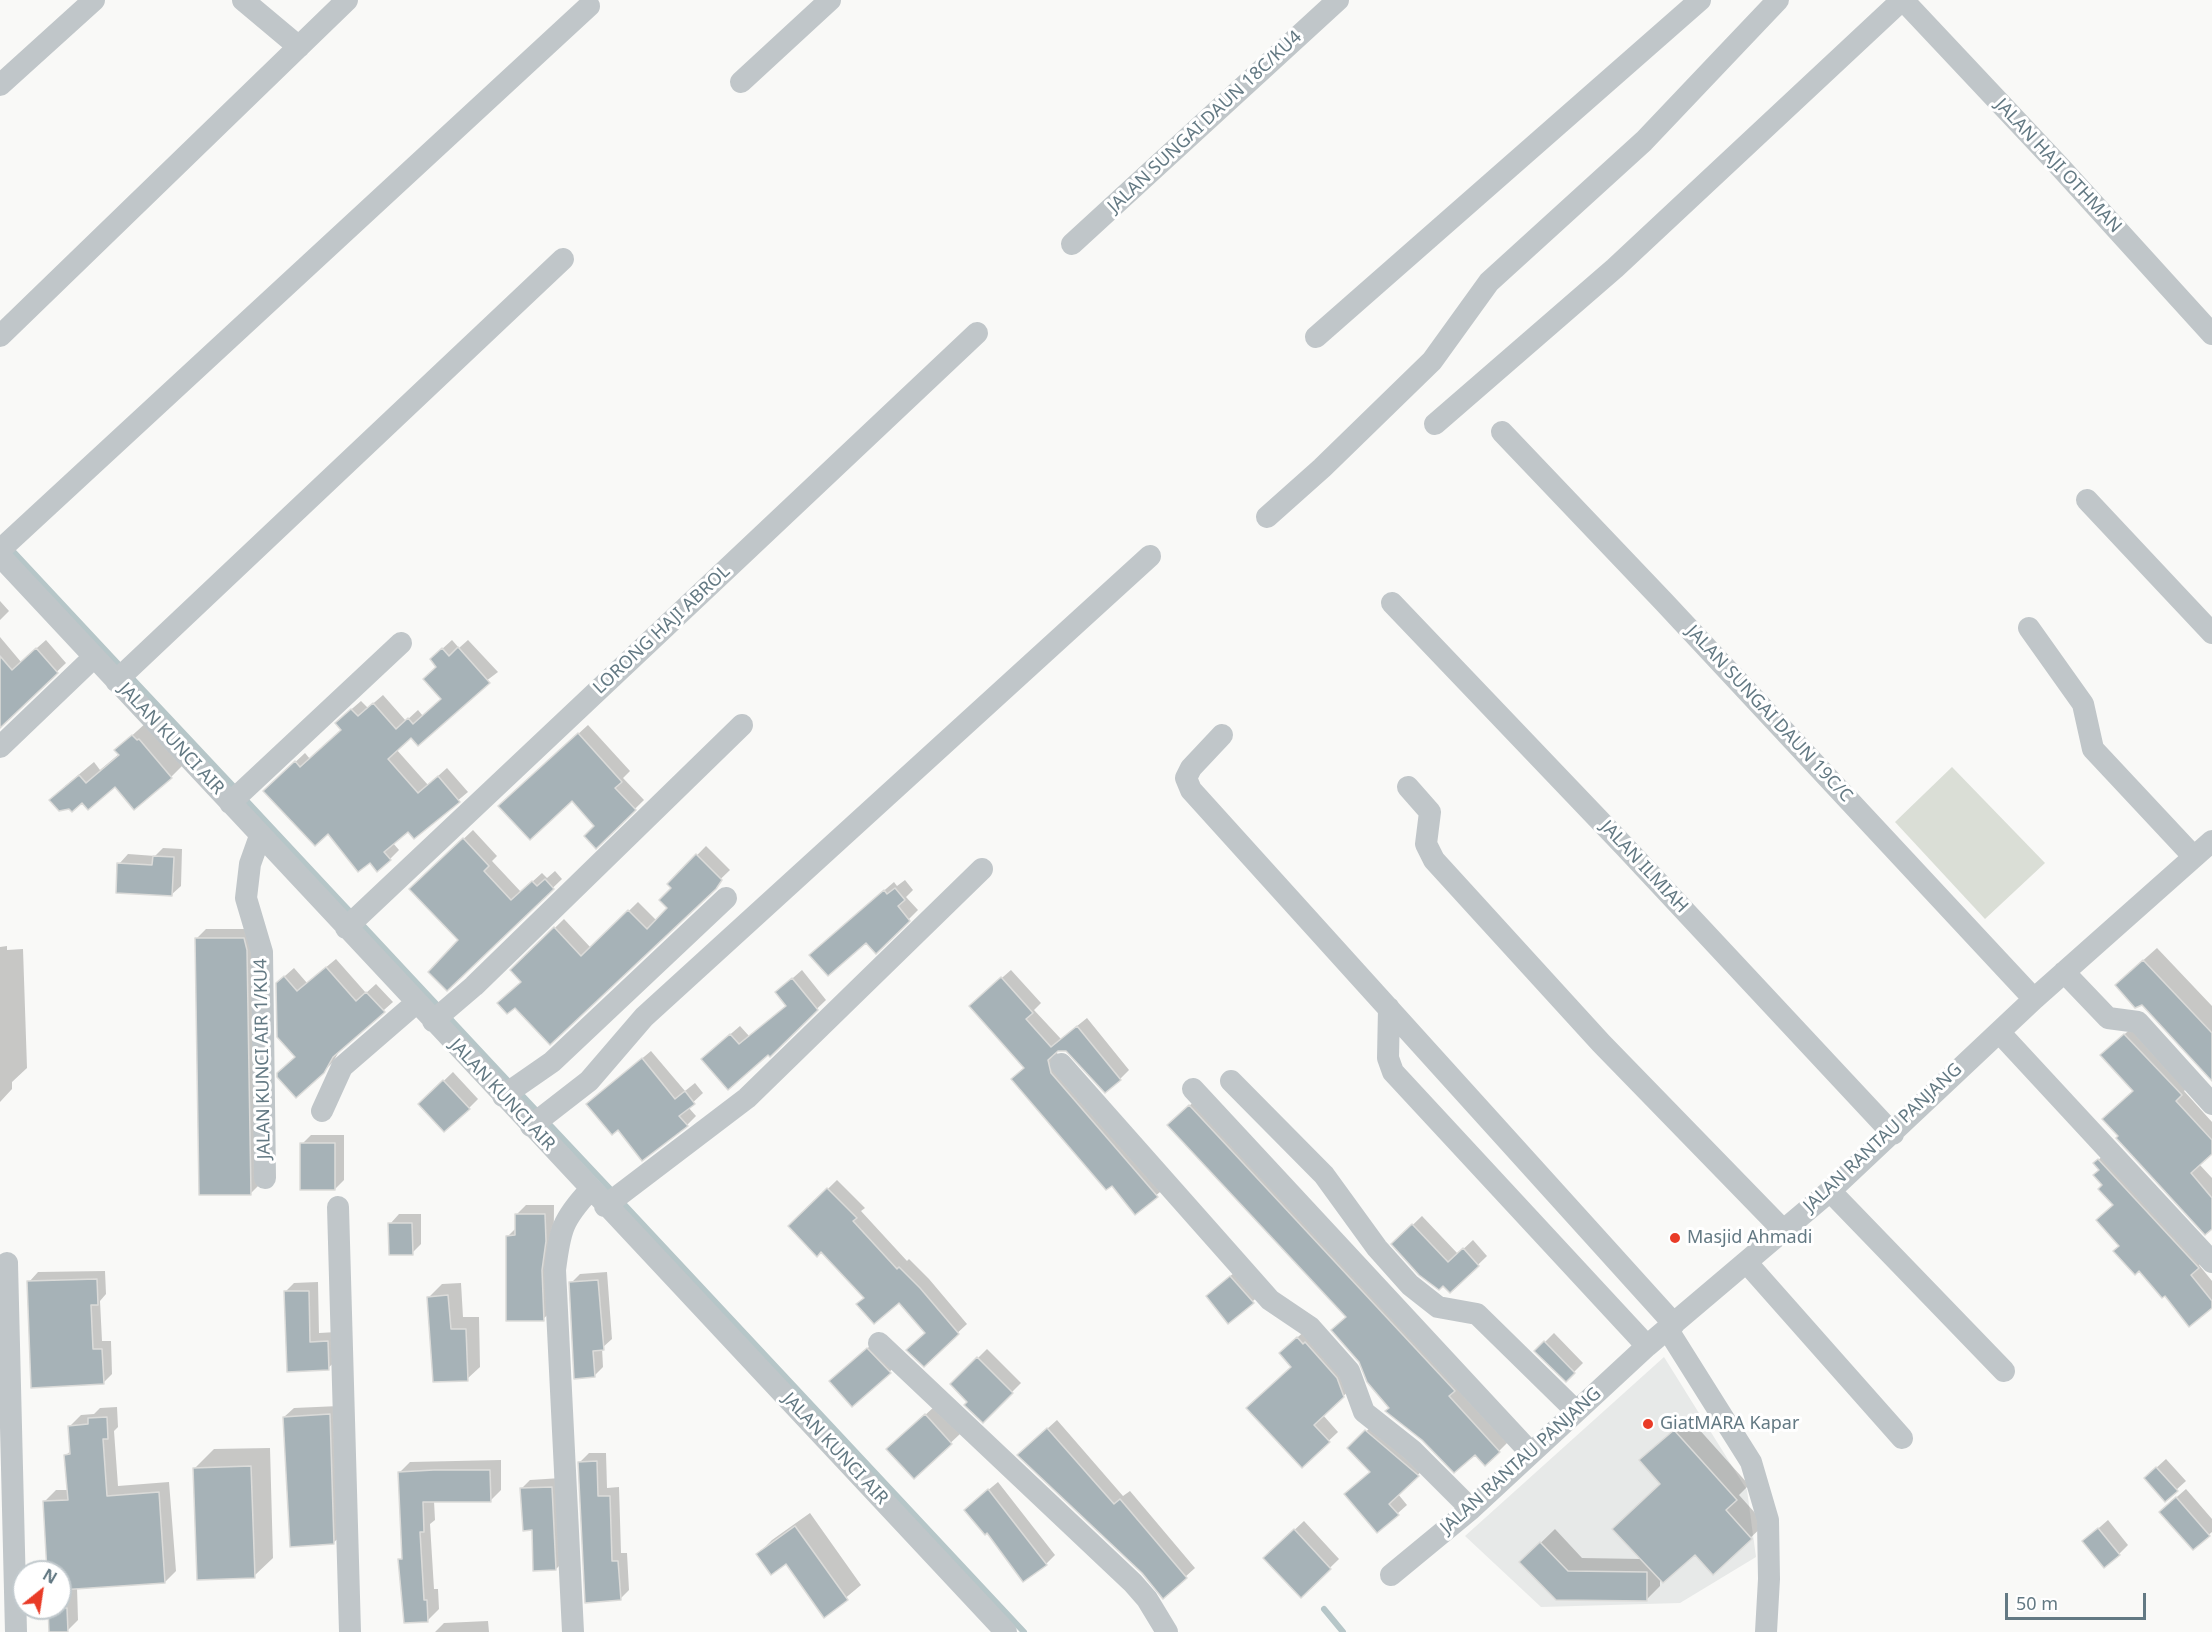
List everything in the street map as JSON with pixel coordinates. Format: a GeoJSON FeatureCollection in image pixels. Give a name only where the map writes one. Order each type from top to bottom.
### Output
{"type":"FeatureCollection","features":[{"type":"Feature","properties":{"kind":"street"},"geometry":{"type":"LineString","coordinates":[[0,85],[94,0]]}},
{"type":"Feature","properties":{"kind":"street"},"geometry":{"type":"LineString","coordinates":[[243,0],[299,47]]}},
{"type":"Feature","properties":{"kind":"street"},"geometry":{"type":"LineString","coordinates":[[0,336],[347,0]]}},
{"type":"Feature","properties":{"kind":"street"},"geometry":{"type":"LineString","coordinates":[[741,82],[831,0]]}},
{"type":"Feature","properties":{"kind":"street","name":"JALAN SUNGAI DAUN 18C/KU4"},"geometry":{"type":"LineString","coordinates":[[1072,244],[1338,0]]}},
{"type":"Feature","properties":{"kind":"street"},"geometry":{"type":"LineString","coordinates":[[1316,337],[1700,0]]}},
{"type":"Feature","properties":{"kind":"street"},"geometry":{"type":"LineString","coordinates":[[1267,517],[1432,361],[1489,282],[1644,141],[1778,0]]}},
{"type":"Feature","properties":{"kind":"street"},"geometry":{"type":"LineString","coordinates":[[1435,424],[1615,268],[1902,0]]}},
{"type":"Feature","properties":{"kind":"street","name":"JALAN HAJI OTHMAN"},"geometry":{"type":"LineString","coordinates":[[1902,0],[2061,168],[2212,334]]}},
{"type":"Feature","properties":{"kind":"street"},"geometry":{"type":"LineString","coordinates":[[3,549],[589,6]]}},
{"type":"Feature","properties":{"kind":"street"},"geometry":{"type":"LineString","coordinates":[[123,675],[563,259]]}},
{"type":"Feature","properties":{"kind":"street","name":"LORONG HAJI ABROL"},"geometry":{"type":"LineString","coordinates":[[353,921],[977,333]]}},
{"type":"Feature","properties":{"kind":"street","name":"JALAN SUNGAI DAUN 19C/C"},"geometry":{"type":"LineString","coordinates":[[1502,432],[1673,610],[2034,999]]}},
{"type":"Feature","properties":{"kind":"street"},"geometry":{"type":"LineString","coordinates":[[2087,500],[2212,633]]}},
{"type":"Feature","properties":{"kind":"street","name":"JALAN KUNCI AIR"},"geometry":{"type":"LineString","coordinates":[[3,549],[94,657],[123,675],[237,797],[260,836],[353,921],[416,1004],[440,1015],[511,1090],[1006,1632]]}},
{"type":"Feature","properties":{"kind":"street"},"geometry":{"type":"LineString","coordinates":[[539,1120],[589,1081],[652,1010],[1150,556]]}},
{"type":"Feature","properties":{"kind":"street","name":"JALAN ILMIAH"},"geometry":{"type":"LineString","coordinates":[[1392,603],[1625,847],[1893,1134]]}},
{"type":"Feature","properties":{"kind":"street"},"geometry":{"type":"LineString","coordinates":[[2029,628],[2083,704],[2093,749],[2194,857]]}},
{"type":"Feature","properties":{"kind":"street"},"geometry":{"type":"LineString","coordinates":[[237,797],[401,644]]}},
{"type":"Feature","properties":{"kind":"street"},"geometry":{"type":"LineString","coordinates":[[0,747],[94,657]]}},
{"type":"Feature","properties":{"kind":"street"},"geometry":{"type":"LineString","coordinates":[[440,1015],[742,725]]}},
{"type":"Feature","properties":{"kind":"street"},"geometry":{"type":"LineString","coordinates":[[1222,735],[1191,768],[1186,778],[1191,790],[1389,1008],[1671,1327],[1751,1462],[1768,1520],[1769,1579],[1766,1632]]}},
{"type":"Feature","properties":{"kind":"street"},"geometry":{"type":"LineString","coordinates":[[1408,787],[1430,812],[1426,844],[1434,860],[1601,1043],[1782,1229]]}},
{"type":"Feature","properties":{"kind":"street","name":"JALAN KUNCI AIR 1/KU4"},"geometry":{"type":"LineString","coordinates":[[260,836],[250,864],[246,898],[262,952],[265,1178]]}},
{"type":"Feature","properties":{"kind":"street","name":"JALAN RANTAU PANJANG"},"geometry":{"type":"LineString","coordinates":[[1391,1575],[1472,1509],[1530,1452],[1647,1346],[1747,1263],[1782,1229],[1830,1191],[2034,999],[2212,841]]}},
{"type":"Feature","properties":{"kind":"street"},"geometry":{"type":"LineString","coordinates":[[573,1632],[555,1270],[560,1231],[572,1209],[607,1197],[747,1098],[982,869]]}},
{"type":"Feature","properties":{"kind":"street"},"geometry":{"type":"LineString","coordinates":[[511,1090],[552,1062],[726,898]]}},
{"type":"Feature","properties":{"kind":"street"},"geometry":{"type":"LineString","coordinates":[[2064,972],[2108,1018],[2138,1022],[2212,1104]]}},
{"type":"Feature","properties":{"kind":"street"},"geometry":{"type":"LineString","coordinates":[[322,1111],[342,1067],[416,1004]]}},
{"type":"Feature","properties":{"kind":"street"},"geometry":{"type":"LineString","coordinates":[[1389,1008],[1388,1058],[1393,1072],[1647,1346]]}},
{"type":"Feature","properties":{"kind":"street"},"geometry":{"type":"LineString","coordinates":[[1999,1032],[2212,1262]]}},
{"type":"Feature","properties":{"kind":"street"},"geometry":{"type":"LineString","coordinates":[[1061,1064],[1270,1300],[1310,1327],[1349,1371],[1364,1412],[1412,1450],[1472,1509]]}},
{"type":"Feature","properties":{"kind":"street"},"geometry":{"type":"LineString","coordinates":[[1231,1081],[1324,1174],[1377,1248],[1410,1285],[1438,1307],[1477,1314],[1576,1411]]}},
{"type":"Feature","properties":{"kind":"street"},"geometry":{"type":"LineString","coordinates":[[1193,1089],[1530,1452]]}},
{"type":"Feature","properties":{"kind":"street"},"geometry":{"type":"LineString","coordinates":[[1830,1191],[2004,1371]]}},
{"type":"Feature","properties":{"kind":"street"},"geometry":{"type":"LineString","coordinates":[[338,1207],[350,1632]]}},
{"type":"Feature","properties":{"kind":"street"},"geometry":{"type":"LineString","coordinates":[[7,1263],[16,1632]]}},
{"type":"Feature","properties":{"kind":"street"},"geometry":{"type":"LineString","coordinates":[[1747,1263],[1902,1438]]}},
{"type":"Feature","properties":{"kind":"street"},"geometry":{"type":"LineString","coordinates":[[879,1343],[1133,1583],[1147,1599],[1167,1632]]}},
{"type":"Feature","properties":{"kind":"shaded area"},"geometry":{"type":"Polygon","coordinates":[[[1952,767],[2045,863],[1985,919],[1895,822],[1952,767]]]}},
{"type":"Feature","properties":{"kind":"shaded area","name":"GiatMARA Kapar"},"geometry":{"type":"Polygon","coordinates":[[[1664,1357],[1747,1490],[1756,1557],[1680,1603],[1541,1607],[1465,1536],[1664,1357]]]}},
{"type":"Feature","properties":{"kind":"building"},"geometry":{"type":"Polygon","coordinates":[[[458,647],[490,683],[418,746],[411,738],[388,759],[418,793],[438,776],[460,802],[414,839],[408,832],[384,852],[391,860],[377,872],[370,863],[358,872],[328,834],[315,846],[263,791],[295,761],[300,767],[341,730],[335,723],[351,709],[358,716],[373,703],[396,729],[408,718],[413,724],[441,699],[423,679],[436,667],[430,659],[442,648],[449,656],[458,647]]]}},
{"type":"Feature","properties":{"kind":"building"},"geometry":{"type":"Polygon","coordinates":[[[36,648],[58,673],[0,728],[0,656],[12,670],[36,648]]]}},
{"type":"Feature","properties":{"kind":"building"},"geometry":{"type":"Polygon","coordinates":[[[578,733],[622,782],[615,788],[636,810],[596,849],[584,836],[594,826],[572,801],[530,840],[498,806],[578,733]]]}},
{"type":"Feature","properties":{"kind":"building"},"geometry":{"type":"Polygon","coordinates":[[[132,735],[137,740],[139,739],[172,778],[134,810],[115,787],[88,810],[82,803],[72,812],[69,809],[59,811],[49,800],[79,775],[86,783],[119,755],[114,750],[132,735]]]}},
{"type":"Feature","properties":{"kind":"building"},"geometry":{"type":"Polygon","coordinates":[[[463,838],[489,866],[484,871],[511,900],[532,881],[537,886],[545,879],[554,889],[447,991],[428,972],[458,940],[409,889],[463,838]]]}},
{"type":"Feature","properties":{"kind":"building"},"geometry":{"type":"Polygon","coordinates":[[[696,854],[722,880],[716,889],[550,1045],[515,1008],[507,1014],[497,1003],[521,982],[510,970],[554,927],[581,956],[628,910],[647,929],[667,908],[659,900],[671,888],[667,884],[696,854]]]}},
{"type":"Feature","properties":{"kind":"building"},"geometry":{"type":"Polygon","coordinates":[[[153,856],[174,857],[172,896],[116,893],[117,863],[152,865],[153,856]]]}},
{"type":"Feature","properties":{"kind":"building"},"geometry":{"type":"Polygon","coordinates":[[[895,888],[905,900],[898,906],[910,921],[876,954],[866,943],[828,976],[809,955],[884,890],[887,894],[895,888]]]}},
{"type":"Feature","properties":{"kind":"building"},"geometry":{"type":"Polygon","coordinates":[[[195,938],[244,938],[247,950],[251,1195],[199,1195],[195,938]]]}},
{"type":"Feature","properties":{"kind":"building"},"geometry":{"type":"Polygon","coordinates":[[[2143,960],[2212,1033],[2212,1081],[2142,1005],[2135,1008],[2115,985],[2143,960]]]}},
{"type":"Feature","properties":{"kind":"building"},"geometry":{"type":"Polygon","coordinates":[[[326,967],[356,1001],[366,992],[385,1012],[333,1057],[324,1073],[296,1098],[277,1077],[277,1073],[295,1057],[277,1037],[276,983],[284,976],[297,991],[326,967]]]}},
{"type":"Feature","properties":{"kind":"building"},"geometry":{"type":"Polygon","coordinates":[[[1001,977],[1033,1013],[1026,1019],[1051,1047],[1077,1026],[1121,1080],[1105,1093],[1066,1051],[1058,1051],[1048,1060],[1051,1073],[1158,1197],[1135,1215],[1112,1186],[1106,1190],[1011,1079],[1024,1068],[969,1006],[1001,977]]]}},
{"type":"Feature","properties":{"kind":"building"},"geometry":{"type":"Polygon","coordinates":[[[792,978],[818,1010],[770,1057],[768,1055],[728,1090],[701,1059],[730,1034],[739,1044],[786,1006],[775,992],[792,978]]]}},
{"type":"Feature","properties":{"kind":"building"},"geometry":{"type":"Polygon","coordinates":[[[2124,1034],[2182,1095],[2176,1101],[2212,1140],[2212,1154],[2191,1173],[2212,1198],[2212,1229],[2205,1235],[2116,1138],[2118,1136],[2102,1119],[2133,1091],[2100,1055],[2124,1034]]]}},
{"type":"Feature","properties":{"kind":"building"},"geometry":{"type":"Polygon","coordinates":[[[642,1058],[675,1099],[685,1091],[695,1104],[679,1116],[688,1126],[642,1161],[618,1130],[612,1135],[586,1104],[642,1058]]]}},
{"type":"Feature","properties":{"kind":"building"},"geometry":{"type":"Polygon","coordinates":[[[443,1080],[470,1109],[444,1132],[418,1104],[443,1080]]]}},
{"type":"Feature","properties":{"kind":"building"},"geometry":{"type":"Polygon","coordinates":[[[1189,1105],[1455,1391],[1449,1396],[1500,1452],[1485,1466],[1475,1455],[1454,1473],[1422,1440],[1385,1411],[1389,1408],[1367,1382],[1359,1362],[1331,1330],[1346,1317],[1167,1125],[1189,1105]]]}},
{"type":"Feature","properties":{"kind":"building"},"geometry":{"type":"Polygon","coordinates":[[[300,1143],[335,1143],[335,1190],[300,1190],[300,1143]]]}},
{"type":"Feature","properties":{"kind":"building"},"geometry":{"type":"Polygon","coordinates":[[[2098,1159],[2199,1268],[2191,1275],[2212,1301],[2212,1308],[2189,1327],[2165,1296],[2162,1298],[2139,1271],[2135,1275],[2113,1251],[2119,1246],[2096,1220],[2113,1205],[2098,1189],[2102,1185],[2093,1175],[2099,1170],[2093,1163],[2098,1159]]]}},
{"type":"Feature","properties":{"kind":"building"},"geometry":{"type":"Polygon","coordinates":[[[827,1188],[857,1218],[853,1221],[897,1269],[899,1267],[920,1288],[959,1334],[924,1367],[906,1350],[925,1333],[899,1303],[874,1324],[856,1304],[864,1298],[821,1252],[817,1257],[788,1226],[827,1188]]]}},
{"type":"Feature","properties":{"kind":"building"},"geometry":{"type":"Polygon","coordinates":[[[515,1214],[545,1214],[546,1241],[542,1270],[544,1321],[506,1321],[506,1236],[515,1235],[515,1214]]]}},
{"type":"Feature","properties":{"kind":"building"},"geometry":{"type":"Polygon","coordinates":[[[388,1223],[412,1223],[413,1255],[389,1255],[388,1223]]]}},
{"type":"Feature","properties":{"kind":"building"},"geometry":{"type":"Polygon","coordinates":[[[1412,1224],[1448,1262],[1463,1248],[1479,1266],[1450,1293],[1443,1286],[1439,1290],[1419,1275],[1391,1244],[1412,1224]]]}},
{"type":"Feature","properties":{"kind":"building"},"geometry":{"type":"Polygon","coordinates":[[[1230,1276],[1254,1303],[1228,1324],[1206,1296],[1230,1276]]]}},
{"type":"Feature","properties":{"kind":"building"},"geometry":{"type":"Polygon","coordinates":[[[97,1279],[98,1305],[91,1305],[93,1349],[102,1349],[104,1384],[31,1388],[27,1281],[97,1279]]]}},
{"type":"Feature","properties":{"kind":"building"},"geometry":{"type":"Polygon","coordinates":[[[598,1280],[604,1350],[593,1351],[595,1377],[574,1379],[569,1282],[598,1280]]]}},
{"type":"Feature","properties":{"kind":"building"},"geometry":{"type":"Polygon","coordinates":[[[284,1291],[309,1291],[310,1342],[328,1341],[329,1370],[287,1372],[284,1291]]]}},
{"type":"Feature","properties":{"kind":"building"},"geometry":{"type":"Polygon","coordinates":[[[448,1295],[451,1329],[466,1329],[468,1381],[433,1382],[427,1297],[448,1295]]]}},
{"type":"Feature","properties":{"kind":"building"},"geometry":{"type":"Polygon","coordinates":[[[1297,1337],[1303,1344],[1305,1342],[1337,1378],[1344,1397],[1314,1425],[1330,1442],[1302,1468],[1246,1408],[1291,1367],[1279,1353],[1297,1337]]]}},
{"type":"Feature","properties":{"kind":"building"},"geometry":{"type":"Polygon","coordinates":[[[1544,1341],[1575,1373],[1566,1382],[1534,1351],[1544,1341]]]}},
{"type":"Feature","properties":{"kind":"building"},"geometry":{"type":"Polygon","coordinates":[[[867,1348],[891,1373],[852,1407],[829,1381],[867,1348]]]}},
{"type":"Feature","properties":{"kind":"building"},"geometry":{"type":"Polygon","coordinates":[[[977,1357],[1013,1393],[983,1423],[964,1405],[967,1402],[950,1384],[977,1357]]]}},
{"type":"Feature","properties":{"kind":"building"},"geometry":{"type":"Polygon","coordinates":[[[330,1414],[334,1544],[290,1547],[283,1417],[330,1414]]]}},
{"type":"Feature","properties":{"kind":"building"},"geometry":{"type":"Polygon","coordinates":[[[925,1414],[952,1444],[914,1479],[886,1449],[925,1414]]]}},
{"type":"Feature","properties":{"kind":"building"},"geometry":{"type":"Polygon","coordinates":[[[107,1417],[108,1439],[103,1439],[107,1496],[159,1492],[165,1583],[72,1589],[72,1560],[46,1560],[43,1501],[68,1500],[64,1455],[70,1454],[68,1426],[88,1424],[88,1418],[107,1417]]]}},
{"type":"Feature","properties":{"kind":"building"},"geometry":{"type":"Polygon","coordinates":[[[1047,1428],[1114,1504],[1120,1499],[1187,1578],[1163,1599],[1142,1573],[1017,1455],[1047,1428]]]}},
{"type":"Feature","properties":{"kind":"building"},"geometry":{"type":"Polygon","coordinates":[[[1365,1430],[1419,1476],[1389,1504],[1399,1515],[1377,1533],[1344,1494],[1370,1472],[1347,1448],[1365,1430]]]}},
{"type":"Feature","properties":{"kind":"building"},"geometry":{"type":"Polygon","coordinates":[[[1674,1430],[1737,1500],[1726,1510],[1752,1539],[1713,1575],[1695,1555],[1663,1583],[1612,1529],[1660,1484],[1639,1460],[1674,1430]]]}},
{"type":"Feature","properties":{"kind":"building"},"geometry":{"type":"Polygon","coordinates":[[[597,1461],[598,1496],[610,1496],[612,1561],[618,1561],[621,1600],[585,1603],[578,1462],[597,1461]]]}},
{"type":"Feature","properties":{"kind":"building"},"geometry":{"type":"Polygon","coordinates":[[[251,1466],[255,1578],[197,1580],[193,1468],[251,1466]]]}},
{"type":"Feature","properties":{"kind":"building"},"geometry":{"type":"Polygon","coordinates":[[[2156,1467],[2178,1491],[2165,1502],[2144,1478],[2156,1467]]]}},
{"type":"Feature","properties":{"kind":"building"},"geometry":{"type":"Polygon","coordinates":[[[490,1470],[491,1502],[423,1502],[424,1532],[420,1532],[424,1600],[427,1600],[428,1622],[404,1623],[398,1559],[402,1559],[398,1472],[490,1470]]]}},
{"type":"Feature","properties":{"kind":"building"},"geometry":{"type":"Polygon","coordinates":[[[552,1487],[556,1570],[533,1571],[532,1530],[523,1531],[520,1488],[552,1487]]]}},
{"type":"Feature","properties":{"kind":"building"},"geometry":{"type":"Polygon","coordinates":[[[988,1489],[1047,1565],[1023,1582],[987,1533],[985,1535],[964,1510],[988,1489]]]}},
{"type":"Feature","properties":{"kind":"building"},"geometry":{"type":"Polygon","coordinates":[[[2176,1497],[2210,1536],[2193,1550],[2159,1512],[2176,1497]]]}},
{"type":"Feature","properties":{"kind":"building"},"geometry":{"type":"Polygon","coordinates":[[[795,1526],[848,1600],[824,1618],[786,1564],[771,1575],[756,1554],[795,1526]]]}},
{"type":"Feature","properties":{"kind":"building"},"geometry":{"type":"Polygon","coordinates":[[[2098,1528],[2120,1555],[2104,1568],[2082,1541],[2098,1528]]]}},
{"type":"Feature","properties":{"kind":"building"},"geometry":{"type":"Polygon","coordinates":[[[1294,1529],[1331,1569],[1301,1598],[1263,1558],[1294,1529]]]}},
{"type":"Feature","properties":{"kind":"building"},"geometry":{"type":"Polygon","coordinates":[[[1540,1542],[1568,1571],[1647,1572],[1647,1601],[1556,1600],[1519,1562],[1540,1542]]]}},
{"type":"Feature","properties":{"kind":"building"},"geometry":{"type":"Polygon","coordinates":[[[48,1620],[68,1620],[68,1632],[49,1632],[48,1620]]]}},
{"type":"Feature","properties":{"kind":"waterway"},"geometry":{"type":"LineString","coordinates":[[10,548],[122,668]]}},
{"type":"Feature","properties":{"kind":"waterway"},"geometry":{"type":"LineString","coordinates":[[129,675],[237,790]]}},
{"type":"Feature","properties":{"kind":"waterway"},"geometry":{"type":"LineString","coordinates":[[244,798],[511,1084]]}},
{"type":"Feature","properties":{"kind":"waterway"},"geometry":{"type":"LineString","coordinates":[[518,1091],[614,1193]]}},
{"type":"Feature","properties":{"kind":"waterway"},"geometry":{"type":"LineString","coordinates":[[621,1201],[1024,1632]]}},
{"type":"Feature","properties":{"kind":"waterway"},"geometry":{"type":"LineString","coordinates":[[1324,1609],[1343,1632]]}},
{"type":"Feature","properties":{"kind":"place","name":"Masjid Ahmadi"},"geometry":{"type":"Point","coordinates":[1675,1238]}},
{"type":"Feature","properties":{"kind":"place","name":"GiatMARA Kapar"},"geometry":{"type":"Point","coordinates":[1648,1424]}}]}
